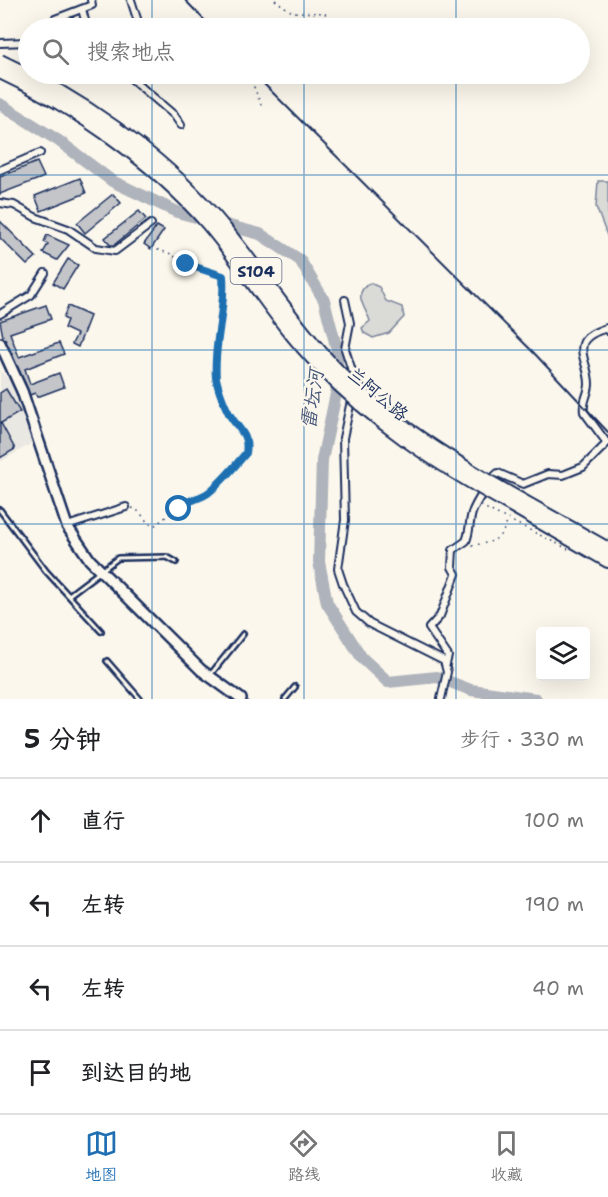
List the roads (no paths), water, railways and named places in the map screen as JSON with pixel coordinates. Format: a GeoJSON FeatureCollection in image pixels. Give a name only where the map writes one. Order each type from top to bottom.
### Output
{"type":"FeatureCollection","features":[{"type":"Feature","properties":{"kind":"highway","name":"兰阿公路"},"geometry":{"type":"LineString","coordinates":[[0,61],[18,71]]}},
{"type":"Feature","properties":{"kind":"highway","name":"兰阿公路"},"geometry":{"type":"LineString","coordinates":[[0,72],[18,82]]}},
{"type":"Feature","properties":{"kind":"highway","name":"兰阿公路"},"geometry":{"type":"LineString","coordinates":[[21,84],[82,118],[151,170],[208,224],[285,327],[341,388],[412,446],[608,549]]}},
{"type":"Feature","properties":{"kind":"highway","name":"兰阿公路"},"geometry":{"type":"LineString","coordinates":[[41,84],[87,110],[166,170],[215,217],[293,321],[342,375],[418,438],[608,561]]}},
{"type":"Feature","properties":{"kind":"street"},"geometry":{"type":"LineString","coordinates":[[61,18],[92,5],[91,0]]}},
{"type":"Feature","properties":{"kind":"street"},"geometry":{"type":"LineString","coordinates":[[131,0],[137,18]]}},
{"type":"Feature","properties":{"kind":"street"},"geometry":{"type":"LineString","coordinates":[[82,9],[84,18]]}},
{"type":"Feature","properties":{"kind":"street"},"geometry":{"type":"LineString","coordinates":[[0,43],[18,42]]}},
{"type":"Feature","properties":{"kind":"street"},"geometry":{"type":"LineString","coordinates":[[138,84],[174,115],[181,125]]}},
{"type":"Feature","properties":{"kind":"street"},"geometry":{"type":"LineString","coordinates":[[0,170],[40,153]]}},
{"type":"Feature","properties":{"kind":"street"},"geometry":{"type":"LineString","coordinates":[[0,203],[14,205],[35,217],[68,229],[96,248],[120,248],[151,224]]}},
{"type":"Feature","properties":{"kind":"street"},"geometry":{"type":"LineString","coordinates":[[0,314],[31,295],[45,273]]}},
{"type":"Feature","properties":{"kind":"street"},"geometry":{"type":"LineString","coordinates":[[345,300],[350,323],[345,349],[354,377],[343,438],[345,520],[338,569],[356,612],[370,624],[446,664]]}},
{"type":"Feature","properties":{"kind":"street"},"geometry":{"type":"LineString","coordinates":[[441,699],[448,656],[429,627],[440,616],[456,574],[452,567],[453,550],[466,542],[471,515],[487,483],[498,473],[523,484],[548,474],[562,475],[590,462],[607,443],[584,412],[589,380],[581,356],[587,339],[594,332],[607,328],[608,331]]}},
{"type":"Feature","properties":{"kind":"street"},"geometry":{"type":"LineString","coordinates":[[0,342],[22,392],[67,526],[90,560],[100,570],[210,676],[241,699]]}},
{"type":"Feature","properties":{"kind":"street"},"geometry":{"type":"LineString","coordinates":[[67,526],[126,507]]}},
{"type":"Feature","properties":{"kind":"lane"},"geometry":{"type":"LineString","coordinates":[[0,510],[46,572],[101,631]]}},
{"type":"Feature","properties":{"kind":"lane"},"geometry":{"type":"LineString","coordinates":[[68,595],[118,558],[167,557],[176,562]]}},
{"type":"Feature","properties":{"kind":"lane"},"geometry":{"type":"LineString","coordinates":[[210,676],[243,634]]}},
{"type":"Feature","properties":{"kind":"lane"},"geometry":{"type":"LineString","coordinates":[[107,661],[140,699]]}},
{"type":"Feature","properties":{"kind":"lane"},"geometry":{"type":"LineString","coordinates":[[285,699],[295,687]]}},
{"type":"Feature","properties":{"kind":"waterway","name":"雷坛河"},"geometry":{"type":"LineString","coordinates":[[0,104],[59,141],[112,181],[177,212],[260,234],[300,260],[324,300],[337,350],[337,389],[322,460],[319,562],[327,603],[362,658],[388,682],[437,677],[471,690],[536,699]]}},
{"type":"Feature","properties":{"kind":"railway"},"geometry":{"type":"LineString","coordinates":[[185,0],[202,18]]}},
{"type":"Feature","properties":{"kind":"railway"},"geometry":{"type":"LineString","coordinates":[[264,84],[534,353],[608,432]]}}]}
